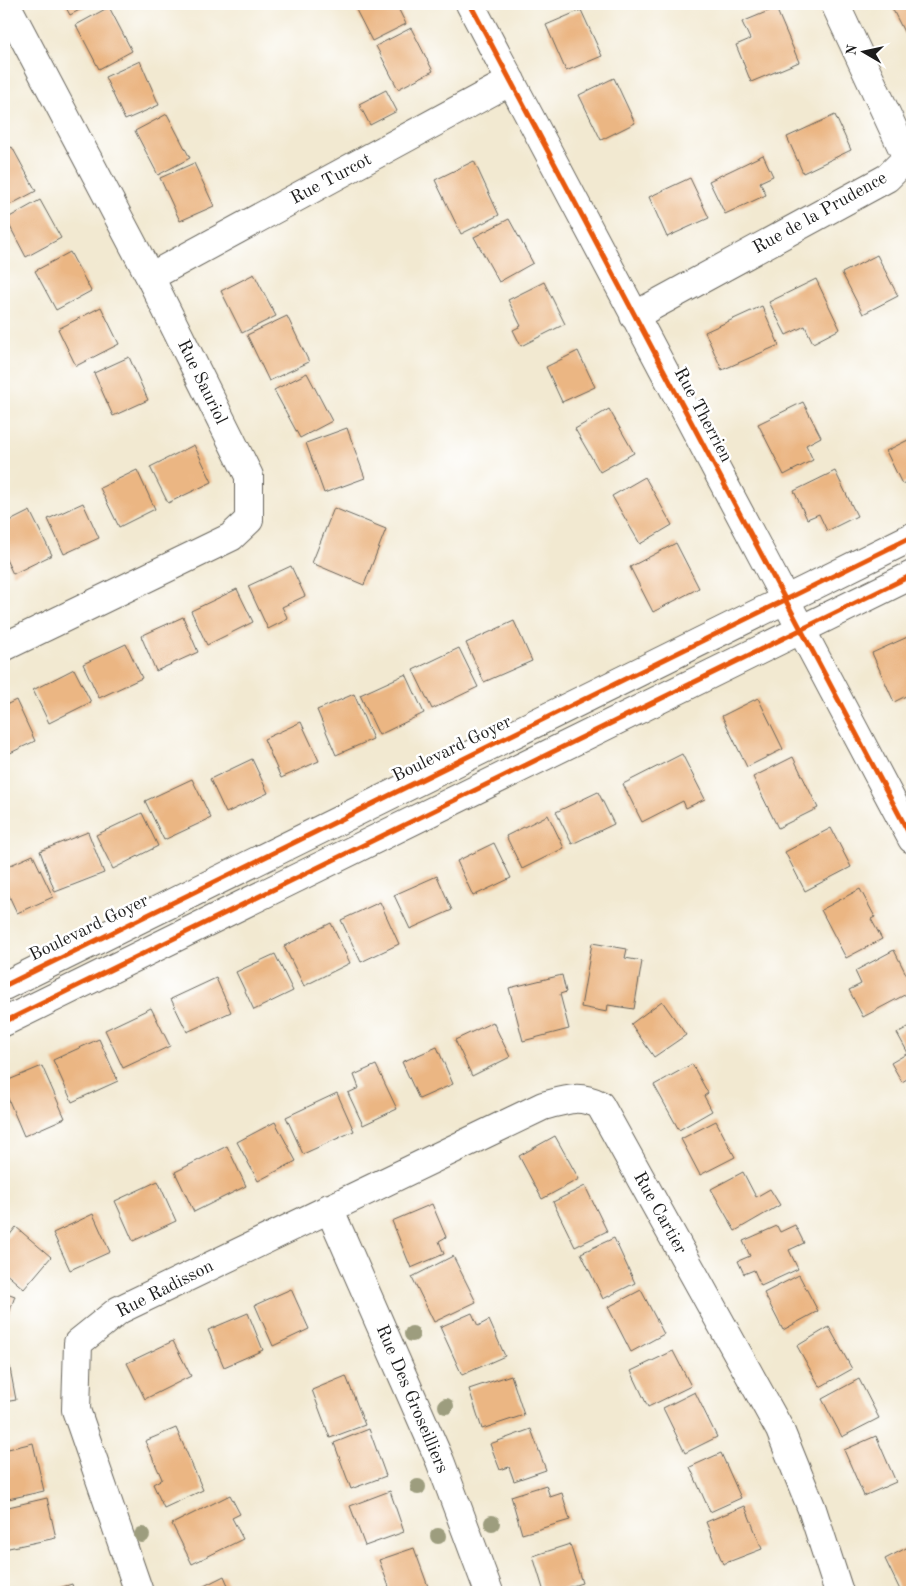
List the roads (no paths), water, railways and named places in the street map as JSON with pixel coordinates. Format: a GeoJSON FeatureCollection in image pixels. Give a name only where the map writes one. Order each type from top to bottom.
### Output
{"type":"FeatureCollection","features":[{"type":"Feature","properties":{"kind":"street","name":"Rue Sauriol"},"geometry":{"type":"LineString","coordinates":[[4,647],[230,536],[249,520],[249,476],[150,277],[6,4]]}},
{"type":"Feature","properties":{"kind":"street","name":"Rue Therrien"},"geometry":{"type":"LineString","coordinates":[[470,4],[912,839]]}},
{"type":"Feature","properties":{"kind":"street","name":"Rue de la Prudence"},"geometry":{"type":"LineString","coordinates":[[634,316],[887,178],[906,158],[835,4]]}},
{"type":"Feature","properties":{"kind":"street","name":"Rue Turcot"},"geometry":{"type":"LineString","coordinates":[[150,277],[512,81]]}},
{"type":"Feature","properties":{"kind":"street","name":"Boulevard Goyer"},"geometry":{"type":"LineString","coordinates":[[4,986],[912,537]]}},
{"type":"Feature","properties":{"kind":"street"},"geometry":{"type":"LineString","coordinates":[[4,1022],[912,575]]}},
{"type":"Feature","properties":{"kind":"street","name":"Rue Cartier"},"geometry":{"type":"LineString","coordinates":[[329,1208],[543,1106],[576,1098],[588,1099],[600,1105],[780,1430],[812,1509],[839,1592]]}},
{"type":"Feature","properties":{"kind":"street","name":"Rue Radisson"},"geometry":{"type":"LineString","coordinates":[[139,1592],[76,1410],[78,1343],[119,1310],[329,1208]]}},
{"type":"Feature","properties":{"kind":"street","name":"Rue Des Groseilliers"},"geometry":{"type":"LineString","coordinates":[[329,1208],[440,1461],[489,1592]]}}]}
